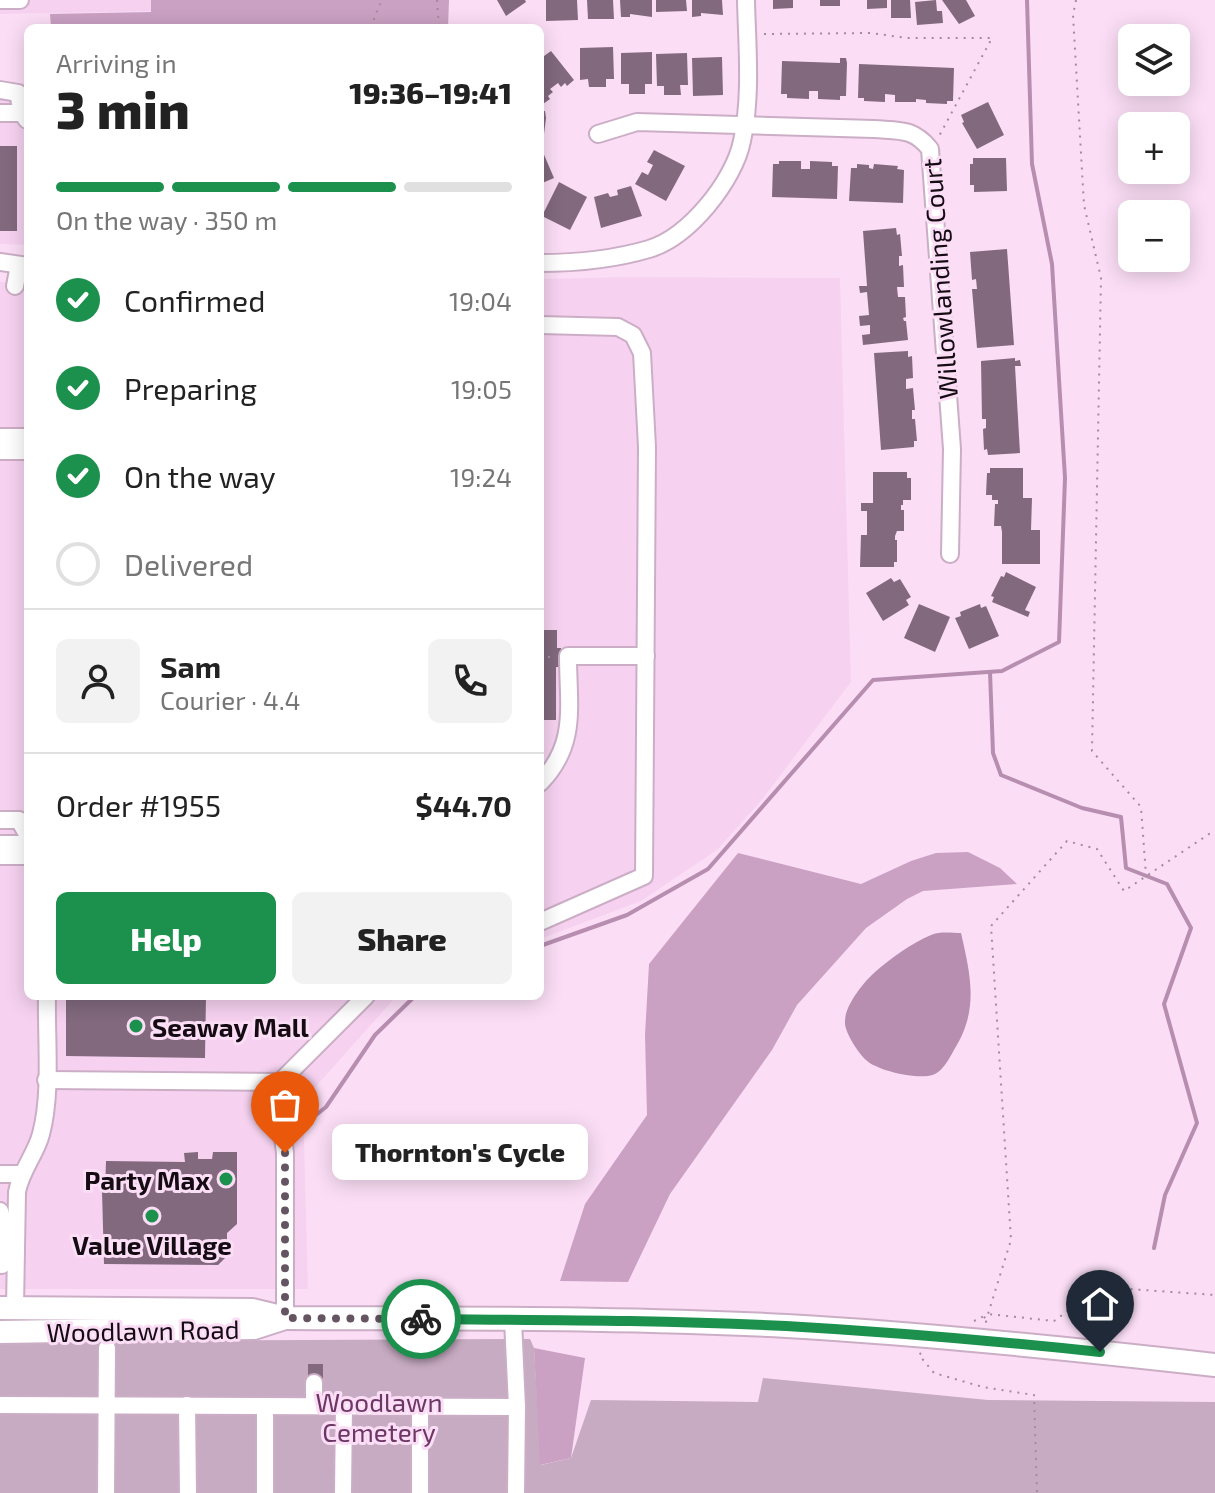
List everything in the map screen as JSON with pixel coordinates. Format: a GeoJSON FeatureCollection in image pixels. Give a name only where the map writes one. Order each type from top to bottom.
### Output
{"type":"FeatureCollection","features":[{"type":"Feature","properties":{"kind":"main road","name":"Woodlawn Road"},"geometry":{"type":"LineString","coordinates":[[8,1308],[252,1310],[285,1318],[757,1325],[947,1337],[1215,1365]]}},
{"type":"Feature","properties":{"kind":"main road","name":"Woodlawn Road"},"geometry":{"type":"LineString","coordinates":[[0,1332],[254,1328],[285,1318]]}},
{"type":"Feature","properties":{"kind":"street"},"geometry":{"type":"LineString","coordinates":[[0,0],[20,0]]}},
{"type":"Feature","properties":{"kind":"street"},"geometry":{"type":"LineString","coordinates":[[544,263],[574,263],[650,248],[672,237],[700,212],[724,182],[739,152],[744,125],[746,0]]}},
{"type":"Feature","properties":{"kind":"street"},"geometry":{"type":"LineString","coordinates":[[0,90],[18,93],[24,114]]}},
{"type":"Feature","properties":{"kind":"street"},"geometry":{"type":"LineString","coordinates":[[0,113],[24,117]]}},
{"type":"Feature","properties":{"kind":"street","name":"Willowlanding Court"},"geometry":{"type":"LineString","coordinates":[[598,134],[637,122],[909,132],[919,136],[930,149],[952,456],[950,554]]}},
{"type":"Feature","properties":{"kind":"street"},"geometry":{"type":"LineString","coordinates":[[0,262],[24,266],[15,286]]}},
{"type":"Feature","properties":{"kind":"street"},"geometry":{"type":"LineString","coordinates":[[544,325],[618,327],[633,335],[642,350],[647,447],[644,876],[544,920]]}},
{"type":"Feature","properties":{"kind":"street"},"geometry":{"type":"LineString","coordinates":[[0,437],[24,437]]}},
{"type":"Feature","properties":{"kind":"street"},"geometry":{"type":"LineString","coordinates":[[0,451],[24,451]]}},
{"type":"Feature","properties":{"kind":"street"},"geometry":{"type":"LineString","coordinates":[[544,778],[558,762],[567,741],[568,656],[646,656]]}},
{"type":"Feature","properties":{"kind":"street"},"geometry":{"type":"LineString","coordinates":[[0,820],[19,820],[24,829]]}},
{"type":"Feature","properties":{"kind":"street"},"geometry":{"type":"LineString","coordinates":[[0,844],[24,849]]}},
{"type":"Feature","properties":{"kind":"street"},"geometry":{"type":"LineString","coordinates":[[0,856],[24,851]]}},
{"type":"Feature","properties":{"kind":"street"},"geometry":{"type":"LineString","coordinates":[[6,1265],[22,1174],[41,1136],[45,1113],[47,1000]]}},
{"type":"Feature","properties":{"kind":"street"},"geometry":{"type":"LineString","coordinates":[[46,1080],[279,1086],[362,1000]]}},
{"type":"Feature","properties":{"kind":"street"},"geometry":{"type":"LineString","coordinates":[[279,1086],[285,1153],[285,1318]]}},
{"type":"Feature","properties":{"kind":"street"},"geometry":{"type":"LineString","coordinates":[[0,1174],[22,1174]]}},
{"type":"Feature","properties":{"kind":"street"},"geometry":{"type":"LineString","coordinates":[[0,1211],[8,1308]]}},
{"type":"Feature","properties":{"kind":"street"},"geometry":{"type":"LineString","coordinates":[[513,1320],[517,1407],[516,1493]]}},
{"type":"Feature","properties":{"kind":"street"},"geometry":{"type":"LineString","coordinates":[[106,1493],[107,1348]]}},
{"type":"Feature","properties":{"kind":"street"},"geometry":{"type":"LineString","coordinates":[[314,1383],[314,1404]]}},
{"type":"Feature","properties":{"kind":"street"},"geometry":{"type":"LineString","coordinates":[[0,1405],[517,1407]]}},
{"type":"Feature","properties":{"kind":"street"},"geometry":{"type":"LineString","coordinates":[[187,1405],[188,1493]]}},
{"type":"Feature","properties":{"kind":"street"},"geometry":{"type":"LineString","coordinates":[[265,1406],[265,1493]]}},
{"type":"Feature","properties":{"kind":"street"},"geometry":{"type":"LineString","coordinates":[[343,1493],[344,1406]]}},
{"type":"Feature","properties":{"kind":"street"},"geometry":{"type":"LineString","coordinates":[[420,1407],[420,1493]]}},
{"type":"Feature","properties":{"kind":"path"},"geometry":{"type":"LineString","coordinates":[[374,24],[382,0]]}},
{"type":"Feature","properties":{"kind":"path"},"geometry":{"type":"LineString","coordinates":[[437,0],[439,24]]}},
{"type":"Feature","properties":{"kind":"path"},"geometry":{"type":"LineString","coordinates":[[1076,0],[1073,15],[1084,205],[1101,278],[1092,751],[1141,807],[1146,876]]}},
{"type":"Feature","properties":{"kind":"path"},"geometry":{"type":"LineString","coordinates":[[747,35],[871,33],[907,38],[992,38],[944,129],[930,149]]}},
{"type":"Feature","properties":{"kind":"path"},"geometry":{"type":"LineString","coordinates":[[990,1324],[982,1320],[988,1314],[1011,1240],[991,926],[1067,841],[1097,849],[1124,891],[1215,833]]}},
{"type":"Feature","properties":{"kind":"path"},"geometry":{"type":"LineString","coordinates":[[1037,1493],[1034,1395],[983,1387],[934,1373],[919,1355],[983,1315],[1054,1321],[1100,1287],[1215,1295]]}},
{"type":"Feature","properties":{"kind":"shaded area"},"geometry":{"type":"Polygon","coordinates":[[[0,0],[151,0],[151,11],[0,14],[0,0]]]}},
{"type":"Feature","properties":{"kind":"shaded area"},"geometry":{"type":"Polygon","coordinates":[[[151,0],[449,0],[448,24],[51,24],[50,14],[151,12],[151,0]]]}},
{"type":"Feature","properties":{"kind":"shaded area"},"geometry":{"type":"Polygon","coordinates":[[[24,83],[24,245],[0,244],[0,84],[24,83]]]}},
{"type":"Feature","properties":{"kind":"shaded area"},"geometry":{"type":"Polygon","coordinates":[[[840,278],[851,682],[761,801],[717,850],[641,901],[544,937],[544,279],[840,278]]]}},
{"type":"Feature","properties":{"kind":"shaded area"},"geometry":{"type":"Polygon","coordinates":[[[0,282],[24,282],[24,1000],[393,1000],[303,1101],[308,1289],[0,1289],[0,282]]]}},
{"type":"Feature","properties":{"kind":"shaded area"},"geometry":{"type":"Polygon","coordinates":[[[968,852],[1000,868],[1017,884],[923,891],[866,928],[797,1005],[772,1050],[670,1194],[628,1282],[560,1281],[585,1204],[647,1115],[645,1035],[649,964],[738,853],[861,884],[936,853],[968,852]]]}},
{"type":"Feature","properties":{"kind":"shaded area"},"geometry":{"type":"Polygon","coordinates":[[[961,933],[970,979],[970,1007],[962,1035],[946,1064],[929,1076],[910,1076],[872,1064],[856,1048],[846,1027],[846,1016],[855,995],[875,972],[916,942],[935,934],[961,933]]]}},
{"type":"Feature","properties":{"kind":"shaded area"},"geometry":{"type":"Polygon","coordinates":[[[534,1348],[585,1358],[571,1458],[540,1465],[534,1348]]]}},
{"type":"Feature","properties":{"kind":"green space","name":"Woodlawn Cemetery"},"geometry":{"type":"Polygon","coordinates":[[[530,1339],[534,1348],[541,1465],[571,1458],[591,1400],[758,1402],[763,1378],[988,1400],[1215,1402],[1215,1493],[0,1493],[0,1344],[60,1341],[530,1339]]]}},
{"type":"Feature","properties":{"kind":"building"},"geometry":{"type":"Polygon","coordinates":[[[497,0],[525,0],[526,2],[506,16],[497,0]]]}},
{"type":"Feature","properties":{"kind":"building"},"geometry":{"type":"Polygon","coordinates":[[[546,0],[577,0],[578,20],[546,21],[546,0]]]}},
{"type":"Feature","properties":{"kind":"building"},"geometry":{"type":"Polygon","coordinates":[[[587,0],[613,0],[614,19],[588,19],[587,0]]]}},
{"type":"Feature","properties":{"kind":"building"},"geometry":{"type":"Polygon","coordinates":[[[620,0],[652,0],[652,17],[630,14],[630,17],[621,17],[620,0]]]}},
{"type":"Feature","properties":{"kind":"building"},"geometry":{"type":"Polygon","coordinates":[[[656,0],[686,0],[687,11],[656,12],[656,0]]]}},
{"type":"Feature","properties":{"kind":"building"},"geometry":{"type":"Polygon","coordinates":[[[692,0],[722,0],[723,15],[701,13],[701,16],[692,17],[692,0]]]}},
{"type":"Feature","properties":{"kind":"building"},"geometry":{"type":"Polygon","coordinates":[[[773,0],[793,0],[793,8],[773,9],[773,0]]]}},
{"type":"Feature","properties":{"kind":"building"},"geometry":{"type":"Polygon","coordinates":[[[820,0],[840,0],[840,6],[820,6],[820,0]]]}},
{"type":"Feature","properties":{"kind":"building"},"geometry":{"type":"Polygon","coordinates":[[[867,0],[887,0],[887,8],[867,9],[867,0]]]}},
{"type":"Feature","properties":{"kind":"building"},"geometry":{"type":"Polygon","coordinates":[[[891,0],[910,0],[911,18],[891,18],[891,0]]]}},
{"type":"Feature","properties":{"kind":"building"},"geometry":{"type":"Polygon","coordinates":[[[936,0],[937,11],[942,11],[943,23],[917,25],[915,2],[936,0]]]}},
{"type":"Feature","properties":{"kind":"building"},"geometry":{"type":"Polygon","coordinates":[[[942,0],[966,0],[975,16],[959,24],[942,0]]]}},
{"type":"Feature","properties":{"kind":"building"},"geometry":{"type":"Polygon","coordinates":[[[613,47],[614,79],[606,79],[606,87],[589,87],[588,79],[580,80],[580,48],[613,47]]]}},
{"type":"Feature","properties":{"kind":"building"},"geometry":{"type":"Polygon","coordinates":[[[551,51],[574,80],[567,86],[565,83],[561,87],[558,83],[550,89],[553,92],[544,103],[544,56],[551,51]]]}},
{"type":"Feature","properties":{"kind":"building"},"geometry":{"type":"Polygon","coordinates":[[[652,52],[652,84],[645,84],[645,94],[629,94],[629,84],[621,84],[621,53],[652,52]]]}},
{"type":"Feature","properties":{"kind":"building"},"geometry":{"type":"Polygon","coordinates":[[[687,53],[688,85],[680,85],[681,95],[664,95],[664,86],[657,86],[656,54],[687,53]]]}},
{"type":"Feature","properties":{"kind":"building"},"geometry":{"type":"Polygon","coordinates":[[[722,57],[723,95],[693,96],[692,58],[722,57]]]}},
{"type":"Feature","properties":{"kind":"building"},"geometry":{"type":"Polygon","coordinates":[[[840,58],[846,58],[847,63],[846,96],[840,96],[840,100],[818,99],[818,91],[809,91],[809,99],[787,98],[787,94],[781,94],[782,61],[840,63],[840,58]]]}},
{"type":"Feature","properties":{"kind":"building"},"geometry":{"type":"Polygon","coordinates":[[[859,64],[954,68],[953,101],[947,101],[947,104],[916,99],[916,102],[895,102],[895,95],[885,94],[885,102],[864,101],[864,98],[858,98],[859,64]]]}},
{"type":"Feature","properties":{"kind":"building"},"geometry":{"type":"Polygon","coordinates":[[[988,102],[1004,135],[977,149],[962,123],[961,115],[988,102]]]}},
{"type":"Feature","properties":{"kind":"building"},"geometry":{"type":"Polygon","coordinates":[[[0,146],[17,146],[17,231],[0,231],[0,146]]]}},
{"type":"Feature","properties":{"kind":"building"},"geometry":{"type":"Polygon","coordinates":[[[654,150],[685,166],[666,201],[635,184],[642,172],[648,175],[653,165],[647,162],[654,150]]]}},
{"type":"Feature","properties":{"kind":"building"},"geometry":{"type":"Polygon","coordinates":[[[544,155],[554,178],[544,182],[544,155]]]}},
{"type":"Feature","properties":{"kind":"building"},"geometry":{"type":"Polygon","coordinates":[[[973,158],[1006,158],[1007,191],[974,192],[974,185],[970,185],[973,158]]]}},
{"type":"Feature","properties":{"kind":"building"},"geometry":{"type":"Polygon","coordinates":[[[779,161],[801,161],[801,169],[810,169],[810,161],[832,162],[832,166],[838,166],[837,199],[772,197],[773,164],[779,164],[779,161]]]}},
{"type":"Feature","properties":{"kind":"building"},"geometry":{"type":"Polygon","coordinates":[[[857,164],[869,165],[873,169],[874,164],[898,166],[897,169],[904,170],[903,203],[849,201],[851,168],[857,168],[857,164]]]}},
{"type":"Feature","properties":{"kind":"building"},"geometry":{"type":"Polygon","coordinates":[[[559,182],[587,197],[570,230],[544,217],[559,182]]]}},
{"type":"Feature","properties":{"kind":"building"},"geometry":{"type":"Polygon","coordinates":[[[631,186],[642,216],[601,228],[594,197],[608,193],[610,197],[618,195],[617,190],[631,186]]]}},
{"type":"Feature","properties":{"kind":"building"},"geometry":{"type":"Polygon","coordinates":[[[896,228],[897,235],[900,234],[902,256],[899,256],[899,266],[903,265],[904,287],[897,287],[898,297],[905,297],[906,317],[903,318],[908,340],[863,345],[862,335],[870,334],[870,325],[860,326],[859,316],[869,315],[867,292],[860,293],[859,286],[867,286],[863,231],[896,228]]]}},
{"type":"Feature","properties":{"kind":"building"},"geometry":{"type":"Polygon","coordinates":[[[1007,249],[1014,345],[977,348],[972,289],[977,289],[976,279],[972,280],[970,252],[1007,249]]]}},
{"type":"Feature","properties":{"kind":"building"},"geometry":{"type":"Polygon","coordinates":[[[908,351],[908,357],[912,356],[913,378],[906,379],[906,389],[913,388],[915,410],[912,410],[912,419],[915,419],[917,441],[914,441],[914,447],[881,450],[874,353],[908,351]]]}},
{"type":"Feature","properties":{"kind":"building"},"geometry":{"type":"Polygon","coordinates":[[[1015,358],[1015,361],[1020,360],[1021,366],[1015,366],[1020,453],[988,455],[987,449],[984,450],[986,419],[982,419],[981,361],[1015,358]]]}},
{"type":"Feature","properties":{"kind":"building"},"geometry":{"type":"Polygon","coordinates":[[[990,468],[1023,468],[1023,498],[1032,498],[1031,530],[1040,530],[1040,564],[1002,564],[1001,526],[994,526],[998,500],[986,495],[990,468]]]}},
{"type":"Feature","properties":{"kind":"building"},"geometry":{"type":"Polygon","coordinates":[[[873,472],[907,472],[907,478],[911,478],[911,500],[903,500],[901,505],[901,510],[904,510],[904,531],[897,531],[895,536],[897,562],[894,562],[894,567],[860,567],[861,535],[867,535],[867,511],[861,511],[861,503],[873,503],[873,472]]]}},
{"type":"Feature","properties":{"kind":"building"},"geometry":{"type":"Polygon","coordinates":[[[1006,572],[1036,587],[1025,610],[1030,612],[1028,617],[992,602],[994,597],[991,596],[1006,572]]]}},
{"type":"Feature","properties":{"kind":"building"},"geometry":{"type":"Polygon","coordinates":[[[891,578],[894,582],[900,579],[911,597],[906,600],[909,605],[883,621],[866,593],[891,578]]]}},
{"type":"Feature","properties":{"kind":"building"},"geometry":{"type":"Polygon","coordinates":[[[919,604],[950,617],[935,652],[904,638],[919,604]]]}},
{"type":"Feature","properties":{"kind":"building"},"geometry":{"type":"Polygon","coordinates":[[[980,604],[981,608],[986,606],[999,636],[969,649],[955,618],[961,616],[960,612],[980,604]]]}},
{"type":"Feature","properties":{"kind":"building"},"geometry":{"type":"Polygon","coordinates":[[[544,630],[557,630],[557,648],[561,648],[561,667],[556,667],[556,720],[544,720],[544,630]]]}},
{"type":"Feature","properties":{"kind":"building","name":"Seaway Mall"},"geometry":{"type":"Polygon","coordinates":[[[66,1000],[206,1000],[205,1058],[66,1056],[66,1000]]]}},
{"type":"Feature","properties":{"kind":"building"},"geometry":{"type":"Polygon","coordinates":[[[198,1152],[198,1159],[212,1159],[213,1152],[237,1152],[237,1224],[227,1233],[227,1256],[218,1265],[104,1264],[102,1191],[105,1191],[106,1161],[185,1162],[184,1153],[198,1152]]]}},
{"type":"Feature","properties":{"kind":"building"},"geometry":{"type":"Polygon","coordinates":[[[308,1364],[323,1364],[323,1381],[308,1381],[308,1364]]]}},
{"type":"Feature","properties":{"kind":"waterway"},"geometry":{"type":"LineString","coordinates":[[544,945],[627,915],[708,869],[873,680],[1002,671],[1059,642],[1065,478],[1052,264],[1032,164],[1027,0]]}},
{"type":"Feature","properties":{"kind":"waterway"},"geometry":{"type":"LineString","coordinates":[[990,672],[993,753],[1001,775],[1082,808],[1121,817],[1126,868],[1167,884],[1191,928],[1164,1004],[1197,1123],[1165,1195],[1154,1248]]}},
{"type":"Feature","properties":{"kind":"waterway"},"geometry":{"type":"LineString","coordinates":[[311,1119],[326,1107],[375,1035],[411,1000]]}},
{"type":"Feature","properties":{"kind":"way so far"},"geometry":{"type":"LineString","coordinates":[[285,1153],[285,1318],[421,1319]]}},
{"type":"Feature","properties":{"kind":"place","name":"Seaway Mall"},"geometry":{"type":"Point","coordinates":[136,1026]}},
{"type":"Feature","properties":{"kind":"place","name":"Thornton's Cycle"},"geometry":{"type":"Point","coordinates":[285,1153]}},
{"type":"Feature","properties":{"kind":"place","name":"Party Max"},"geometry":{"type":"Point","coordinates":[226,1179]}},
{"type":"Feature","properties":{"kind":"place","name":"Value Village"},"geometry":{"type":"Point","coordinates":[152,1216]}},
{"type":"Feature","properties":{"kind":"route"},"geometry":{"type":"LineString","coordinates":[[421,1319],[608,1320],[784,1326],[947,1337],[1100,1352]]}}]}
